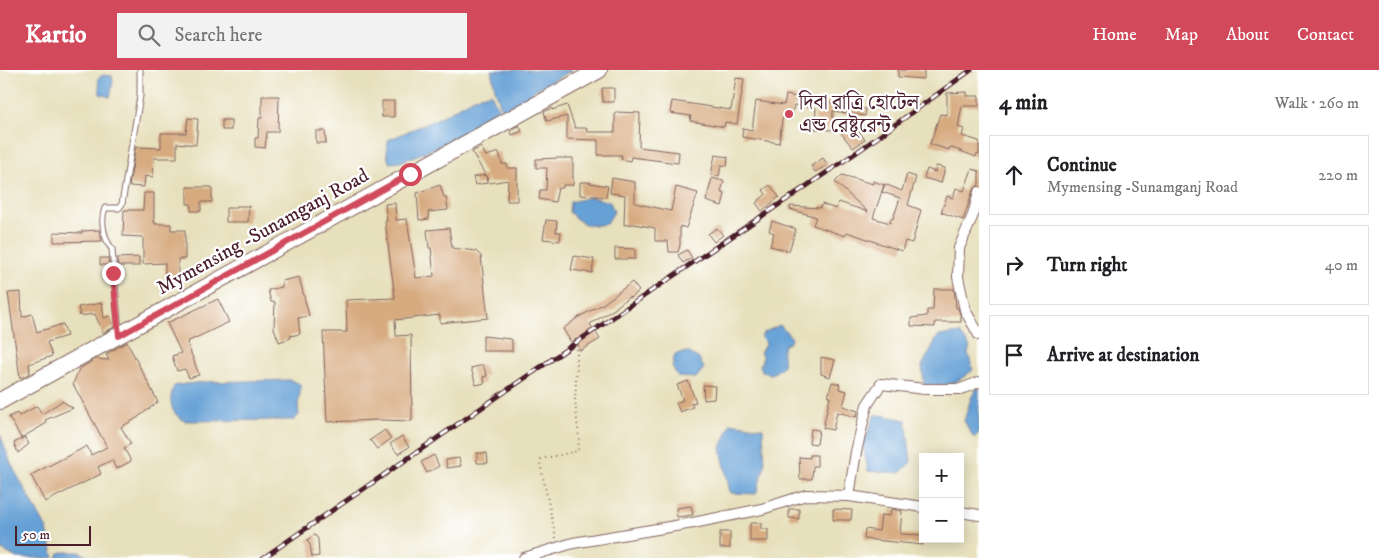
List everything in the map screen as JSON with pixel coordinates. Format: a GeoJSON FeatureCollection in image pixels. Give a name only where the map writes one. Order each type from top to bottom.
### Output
{"type":"FeatureCollection","features":[{"type":"Feature","properties":{"kind":"main road","name":"Mymensing -Sunamganj Road"},"geometry":{"type":"LineString","coordinates":[[0,402],[599,70]]}},
{"type":"Feature","properties":{"kind":"street"},"geometry":{"type":"LineString","coordinates":[[979,192],[973,215],[959,248],[958,277],[964,310],[979,335]]}},
{"type":"Feature","properties":{"kind":"street"},"geometry":{"type":"LineString","coordinates":[[849,496],[856,452],[867,405],[882,384],[925,389],[961,389],[979,382]]}},
{"type":"Feature","properties":{"kind":"street"},"geometry":{"type":"LineString","coordinates":[[524,558],[599,537],[693,523],[762,509],[806,495],[849,496],[919,506]]}},
{"type":"Feature","properties":{"kind":"street"},"geometry":{"type":"LineString","coordinates":[[964,513],[979,515]]}},
{"type":"Feature","properties":{"kind":"lane"},"geometry":{"type":"LineString","coordinates":[[119,336],[112,249],[105,240],[103,214],[105,208],[119,208],[122,204],[140,96],[140,70]]}},
{"type":"Feature","properties":{"kind":"path"},"geometry":{"type":"LineString","coordinates":[[558,547],[540,463],[541,459],[578,451],[579,440],[575,400],[577,346]]}},
{"type":"Feature","properties":{"kind":"water"},"geometry":{"type":"Polygon","coordinates":[[[491,70],[573,70],[536,89],[529,96],[502,111],[491,70]]]}},
{"type":"Feature","properties":{"kind":"water"},"geometry":{"type":"Polygon","coordinates":[[[103,75],[112,76],[113,82],[110,97],[100,94],[98,78],[103,75]]]}},
{"type":"Feature","properties":{"kind":"water"},"geometry":{"type":"Polygon","coordinates":[[[491,93],[499,110],[445,144],[400,162],[389,163],[387,154],[388,140],[439,118],[474,98],[491,93]]]}},
{"type":"Feature","properties":{"kind":"water"},"geometry":{"type":"Polygon","coordinates":[[[591,197],[610,202],[614,212],[606,224],[586,224],[569,212],[570,202],[591,197]]]}},
{"type":"Feature","properties":{"kind":"water"},"geometry":{"type":"Polygon","coordinates":[[[780,325],[792,338],[789,343],[784,345],[783,364],[771,374],[763,372],[760,366],[763,357],[760,353],[766,343],[761,338],[763,333],[780,325]]]}},
{"type":"Feature","properties":{"kind":"water"},"geometry":{"type":"Polygon","coordinates":[[[960,333],[970,347],[968,353],[973,370],[951,384],[924,385],[922,366],[938,336],[960,333]]]}},
{"type":"Feature","properties":{"kind":"water"},"geometry":{"type":"Polygon","coordinates":[[[688,352],[699,359],[704,368],[696,378],[678,377],[672,367],[675,354],[688,352]]]}},
{"type":"Feature","properties":{"kind":"water"},"geometry":{"type":"Polygon","coordinates":[[[290,380],[298,383],[301,387],[298,405],[299,415],[294,420],[185,421],[173,411],[171,396],[174,386],[177,385],[205,382],[290,380]]]}},
{"type":"Feature","properties":{"kind":"water"},"geometry":{"type":"Polygon","coordinates":[[[977,388],[979,388],[979,433],[974,438],[964,421],[971,398],[977,388]]]}},
{"type":"Feature","properties":{"kind":"water"},"geometry":{"type":"Polygon","coordinates":[[[875,414],[906,420],[911,462],[900,473],[868,471],[863,445],[875,414]]]}},
{"type":"Feature","properties":{"kind":"water"},"geometry":{"type":"Polygon","coordinates":[[[731,423],[763,428],[765,465],[756,494],[730,493],[721,448],[731,423]]]}},
{"type":"Feature","properties":{"kind":"water"},"geometry":{"type":"Polygon","coordinates":[[[0,434],[11,464],[47,529],[54,558],[17,558],[0,549],[0,434]]]}},
{"type":"Feature","properties":{"kind":"water"},"geometry":{"type":"Polygon","coordinates":[[[79,552],[92,558],[57,558],[59,553],[79,552]]]}},
{"type":"Feature","properties":{"kind":"building"},"geometry":{"type":"Polygon","coordinates":[[[898,70],[924,70],[924,79],[898,77],[898,70]]]}},
{"type":"Feature","properties":{"kind":"building"},"geometry":{"type":"Polygon","coordinates":[[[736,78],[744,79],[737,124],[725,122],[724,127],[690,121],[691,116],[670,113],[672,101],[731,110],[736,78]]]}},
{"type":"Feature","properties":{"kind":"building"},"geometry":{"type":"Polygon","coordinates":[[[602,88],[614,88],[614,102],[603,102],[602,88]]]}},
{"type":"Feature","properties":{"kind":"building"},"geometry":{"type":"Polygon","coordinates":[[[967,92],[967,96],[979,96],[979,106],[962,106],[958,127],[964,129],[962,136],[979,141],[979,155],[977,154],[976,157],[950,147],[949,150],[930,144],[940,114],[947,115],[947,93],[967,92]]]}},
{"type":"Feature","properties":{"kind":"building"},"geometry":{"type":"Polygon","coordinates":[[[786,95],[866,109],[865,116],[833,111],[832,130],[815,129],[816,108],[794,105],[791,119],[783,118],[779,143],[742,137],[743,128],[752,130],[756,101],[784,105],[786,95]]]}},
{"type":"Feature","properties":{"kind":"building"},"geometry":{"type":"Polygon","coordinates":[[[262,96],[279,96],[278,132],[267,132],[265,148],[255,147],[255,138],[258,138],[259,118],[262,118],[262,96]]]}},
{"type":"Feature","properties":{"kind":"building"},"geometry":{"type":"Polygon","coordinates":[[[382,101],[394,101],[394,117],[382,117],[382,101]]]}},
{"type":"Feature","properties":{"kind":"building"},"geometry":{"type":"Polygon","coordinates":[[[567,105],[575,128],[587,128],[587,132],[615,132],[615,112],[640,113],[639,147],[679,152],[678,163],[631,157],[630,161],[621,159],[622,155],[598,155],[598,140],[567,139],[567,116],[547,121],[544,112],[567,105]]]}},
{"type":"Feature","properties":{"kind":"building"},"geometry":{"type":"Polygon","coordinates":[[[188,118],[198,119],[196,145],[177,143],[177,158],[154,158],[153,177],[145,176],[144,187],[129,186],[136,147],[161,148],[161,133],[186,133],[188,118]]]}},
{"type":"Feature","properties":{"kind":"building"},"geometry":{"type":"Polygon","coordinates":[[[222,120],[231,120],[231,130],[222,130],[222,120]]]}},
{"type":"Feature","properties":{"kind":"building"},"geometry":{"type":"Polygon","coordinates":[[[854,124],[865,140],[853,148],[841,133],[854,124]]]}},
{"type":"Feature","properties":{"kind":"building"},"geometry":{"type":"Polygon","coordinates":[[[519,125],[522,131],[512,135],[510,131],[519,125]]]}},
{"type":"Feature","properties":{"kind":"building"},"geometry":{"type":"Polygon","coordinates":[[[316,131],[325,131],[326,143],[316,143],[316,131]]]}},
{"type":"Feature","properties":{"kind":"building"},"geometry":{"type":"Polygon","coordinates":[[[481,147],[486,156],[499,152],[502,164],[507,164],[507,168],[517,168],[517,201],[507,201],[508,180],[490,183],[472,152],[481,147]]]}},
{"type":"Feature","properties":{"kind":"building"},"geometry":{"type":"Polygon","coordinates":[[[715,155],[728,157],[727,166],[721,165],[719,176],[711,175],[715,155]]]}},
{"type":"Feature","properties":{"kind":"building"},"geometry":{"type":"Polygon","coordinates":[[[573,158],[573,185],[563,185],[563,188],[558,188],[555,202],[539,199],[540,190],[546,190],[547,168],[536,168],[536,159],[573,158]]]}},
{"type":"Feature","properties":{"kind":"building"},"geometry":{"type":"Polygon","coordinates":[[[823,158],[828,165],[815,172],[811,166],[823,158]]]}},
{"type":"Feature","properties":{"kind":"building"},"geometry":{"type":"Polygon","coordinates":[[[936,166],[945,168],[941,183],[924,178],[927,169],[935,172],[936,166]]]}},
{"type":"Feature","properties":{"kind":"building"},"geometry":{"type":"Polygon","coordinates":[[[972,169],[979,171],[979,185],[973,190],[963,220],[941,212],[947,196],[953,198],[956,188],[964,191],[972,169]]]}},
{"type":"Feature","properties":{"kind":"building"},"geometry":{"type":"Polygon","coordinates":[[[907,174],[916,177],[908,205],[921,210],[912,243],[905,241],[902,251],[847,232],[845,236],[813,225],[816,217],[790,209],[790,206],[820,208],[822,204],[836,209],[839,202],[868,212],[835,182],[842,175],[873,184],[873,181],[884,185],[873,218],[890,223],[900,198],[882,192],[885,184],[902,191],[907,174]]]}},
{"type":"Feature","properties":{"kind":"building"},"geometry":{"type":"Polygon","coordinates":[[[486,175],[487,183],[475,185],[473,177],[486,175]]]}},
{"type":"Feature","properties":{"kind":"building"},"geometry":{"type":"Polygon","coordinates":[[[612,178],[635,182],[635,203],[671,211],[676,187],[698,193],[686,228],[680,226],[678,252],[669,252],[668,241],[655,241],[655,228],[634,224],[624,225],[625,195],[610,193],[612,178]]]}},
{"type":"Feature","properties":{"kind":"building"},"geometry":{"type":"Polygon","coordinates":[[[712,178],[724,181],[721,192],[725,194],[722,206],[706,201],[712,178]]]}},
{"type":"Feature","properties":{"kind":"building"},"geometry":{"type":"Polygon","coordinates":[[[580,182],[608,186],[606,197],[580,195],[580,182]]]}},
{"type":"Feature","properties":{"kind":"building"},"geometry":{"type":"Polygon","coordinates":[[[440,185],[444,197],[446,197],[448,210],[428,212],[429,219],[419,220],[417,193],[440,185]]]}},
{"type":"Feature","properties":{"kind":"building"},"geometry":{"type":"Polygon","coordinates":[[[770,185],[779,197],[762,211],[756,203],[766,194],[763,190],[770,185]]]}},
{"type":"Feature","properties":{"kind":"building"},"geometry":{"type":"Polygon","coordinates":[[[187,187],[212,187],[212,202],[201,202],[201,211],[191,211],[191,204],[187,204],[187,187]]]}},
{"type":"Feature","properties":{"kind":"building"},"geometry":{"type":"Polygon","coordinates":[[[144,193],[154,193],[155,224],[171,224],[171,230],[185,230],[185,259],[178,259],[178,280],[165,280],[165,263],[143,264],[143,237],[123,236],[124,210],[143,210],[144,193]]]}},
{"type":"Feature","properties":{"kind":"building"},"geometry":{"type":"Polygon","coordinates":[[[395,203],[396,220],[407,219],[416,278],[434,276],[427,230],[449,228],[452,248],[476,251],[481,256],[488,318],[440,323],[440,315],[395,320],[396,336],[411,335],[412,421],[327,422],[323,332],[347,332],[346,300],[395,298],[385,221],[387,221],[385,204],[395,203]]]}},
{"type":"Feature","properties":{"kind":"building"},"geometry":{"type":"Polygon","coordinates":[[[236,206],[249,206],[248,222],[226,222],[226,208],[236,208],[236,206]]]}},
{"type":"Feature","properties":{"kind":"building"},"geometry":{"type":"Polygon","coordinates":[[[546,220],[557,221],[556,232],[561,232],[560,241],[543,239],[546,220]]]}},
{"type":"Feature","properties":{"kind":"building"},"geometry":{"type":"Polygon","coordinates":[[[772,221],[796,229],[789,251],[770,246],[774,233],[769,231],[772,221]]]}},
{"type":"Feature","properties":{"kind":"building"},"geometry":{"type":"Polygon","coordinates":[[[717,228],[723,235],[714,242],[708,234],[717,228]]]}},
{"type":"Feature","properties":{"kind":"building"},"geometry":{"type":"Polygon","coordinates":[[[99,230],[102,241],[54,242],[54,232],[82,233],[82,231],[99,230]]]}},
{"type":"Feature","properties":{"kind":"building"},"geometry":{"type":"Polygon","coordinates":[[[615,248],[635,249],[635,259],[615,259],[615,248]]]}},
{"type":"Feature","properties":{"kind":"building"},"geometry":{"type":"Polygon","coordinates":[[[687,250],[692,258],[683,263],[678,255],[687,250]]]}},
{"type":"Feature","properties":{"kind":"building"},"geometry":{"type":"Polygon","coordinates":[[[574,256],[594,259],[592,273],[571,270],[574,256]]]}},
{"type":"Feature","properties":{"kind":"building"},"geometry":{"type":"Polygon","coordinates":[[[139,257],[139,266],[118,266],[117,258],[139,257]]]}},
{"type":"Feature","properties":{"kind":"building"},"geometry":{"type":"Polygon","coordinates":[[[100,258],[108,258],[109,265],[100,265],[100,258]]]}},
{"type":"Feature","properties":{"kind":"building"},"geometry":{"type":"Polygon","coordinates":[[[299,277],[309,316],[298,318],[300,334],[290,336],[291,338],[279,342],[274,328],[275,302],[271,302],[268,290],[282,287],[282,281],[299,277]]]}},
{"type":"Feature","properties":{"kind":"building"},"geometry":{"type":"Polygon","coordinates":[[[632,282],[639,291],[590,324],[600,339],[580,351],[576,339],[571,342],[563,329],[577,318],[603,304],[632,282]]]}},
{"type":"Feature","properties":{"kind":"building"},"geometry":{"type":"Polygon","coordinates":[[[934,289],[954,289],[956,308],[958,308],[961,322],[935,322],[935,327],[911,326],[911,318],[927,316],[927,310],[933,310],[934,289]]]}},
{"type":"Feature","properties":{"kind":"building"},"geometry":{"type":"Polygon","coordinates":[[[21,292],[22,317],[32,314],[37,332],[63,324],[67,336],[47,342],[52,356],[29,364],[30,373],[20,378],[8,293],[21,292]]]}},
{"type":"Feature","properties":{"kind":"building"},"geometry":{"type":"Polygon","coordinates":[[[218,299],[229,322],[187,342],[199,375],[189,378],[185,369],[177,371],[172,356],[181,353],[167,323],[218,299]]]}},
{"type":"Feature","properties":{"kind":"building"},"geometry":{"type":"Polygon","coordinates":[[[102,303],[104,318],[110,316],[114,327],[103,333],[95,314],[80,316],[78,307],[102,303]]]}},
{"type":"Feature","properties":{"kind":"building"},"geometry":{"type":"Polygon","coordinates":[[[483,336],[511,339],[512,351],[483,351],[483,336]]]}},
{"type":"Feature","properties":{"kind":"building"},"geometry":{"type":"Polygon","coordinates":[[[127,342],[158,402],[137,418],[121,427],[131,444],[124,448],[131,461],[116,469],[112,460],[98,467],[101,474],[45,502],[31,475],[87,446],[91,455],[107,447],[73,384],[79,369],[96,359],[109,360],[106,354],[127,342]]]}},
{"type":"Feature","properties":{"kind":"building"},"geometry":{"type":"Polygon","coordinates":[[[821,357],[835,360],[830,377],[821,374],[821,357]]]}},
{"type":"Feature","properties":{"kind":"building"},"geometry":{"type":"Polygon","coordinates":[[[483,365],[487,376],[483,377],[485,383],[476,385],[471,368],[483,365]]]}},
{"type":"Feature","properties":{"kind":"building"},"geometry":{"type":"Polygon","coordinates":[[[688,381],[696,402],[691,403],[693,407],[680,412],[676,403],[683,400],[677,385],[688,381]]]}},
{"type":"Feature","properties":{"kind":"building"},"geometry":{"type":"Polygon","coordinates":[[[832,382],[840,384],[839,389],[847,391],[843,406],[858,411],[857,417],[837,412],[833,430],[823,428],[832,382]]]}},
{"type":"Feature","properties":{"kind":"building"},"geometry":{"type":"Polygon","coordinates":[[[703,385],[715,386],[714,399],[704,400],[703,385]]]}},
{"type":"Feature","properties":{"kind":"building"},"geometry":{"type":"Polygon","coordinates":[[[62,401],[73,408],[45,420],[47,423],[21,438],[9,417],[17,413],[19,416],[37,406],[42,414],[62,401]]]}},
{"type":"Feature","properties":{"kind":"building"},"geometry":{"type":"Polygon","coordinates":[[[811,429],[819,430],[817,444],[809,443],[811,429]]]}},
{"type":"Feature","properties":{"kind":"building"},"geometry":{"type":"Polygon","coordinates":[[[385,430],[391,439],[377,449],[370,440],[385,430]]]}},
{"type":"Feature","properties":{"kind":"building"},"geometry":{"type":"Polygon","coordinates":[[[402,436],[409,447],[398,454],[390,444],[402,436]]]}},
{"type":"Feature","properties":{"kind":"building"},"geometry":{"type":"Polygon","coordinates":[[[25,437],[29,444],[18,453],[14,443],[25,437]]]}},
{"type":"Feature","properties":{"kind":"building"},"geometry":{"type":"Polygon","coordinates":[[[477,453],[487,453],[488,463],[477,463],[477,453]]]}},
{"type":"Feature","properties":{"kind":"building"},"geometry":{"type":"Polygon","coordinates":[[[434,455],[439,466],[427,473],[421,462],[434,455]]]}},
{"type":"Feature","properties":{"kind":"building"},"geometry":{"type":"Polygon","coordinates":[[[810,455],[817,455],[817,466],[813,466],[812,479],[800,479],[799,457],[810,458],[810,455]]]}},
{"type":"Feature","properties":{"kind":"building"},"geometry":{"type":"Polygon","coordinates":[[[459,458],[461,466],[447,468],[446,460],[459,458]]]}},
{"type":"Feature","properties":{"kind":"building"},"geometry":{"type":"Polygon","coordinates":[[[691,506],[693,515],[677,517],[676,508],[691,506]]]}},
{"type":"Feature","properties":{"kind":"building"},"geometry":{"type":"Polygon","coordinates":[[[789,509],[799,509],[799,519],[789,518],[789,509]]]}},
{"type":"Feature","properties":{"kind":"building"},"geometry":{"type":"Polygon","coordinates":[[[833,509],[852,510],[851,520],[833,520],[833,509]]]}},
{"type":"Feature","properties":{"kind":"building"},"geometry":{"type":"Polygon","coordinates":[[[891,509],[902,511],[900,534],[919,535],[919,543],[923,543],[923,545],[864,539],[865,529],[879,531],[881,515],[890,516],[891,509]]]}},
{"type":"Feature","properties":{"kind":"building"},"geometry":{"type":"Polygon","coordinates":[[[750,523],[761,523],[761,529],[768,529],[768,541],[750,541],[750,523]]]}},
{"type":"Feature","properties":{"kind":"building"},"geometry":{"type":"Polygon","coordinates":[[[720,532],[730,532],[730,548],[720,548],[720,532]]]}},
{"type":"Feature","properties":{"kind":"building"},"geometry":{"type":"Polygon","coordinates":[[[315,535],[318,539],[319,556],[312,557],[307,540],[315,535]]]}},
{"type":"Feature","properties":{"kind":"railway"},"geometry":{"type":"LineString","coordinates":[[263,558],[857,152],[971,70]]}},
{"type":"Feature","properties":{"kind":"place","name":"দিবা রাত্রি হোটেল এন্ড রেষ্টুরেন্ট"},"geometry":{"type":"Point","coordinates":[789,114]}},
{"type":"Feature","properties":{"kind":"route"},"geometry":{"type":"LineString","coordinates":[[113,273],[119,336],[410,174]]}}]}
